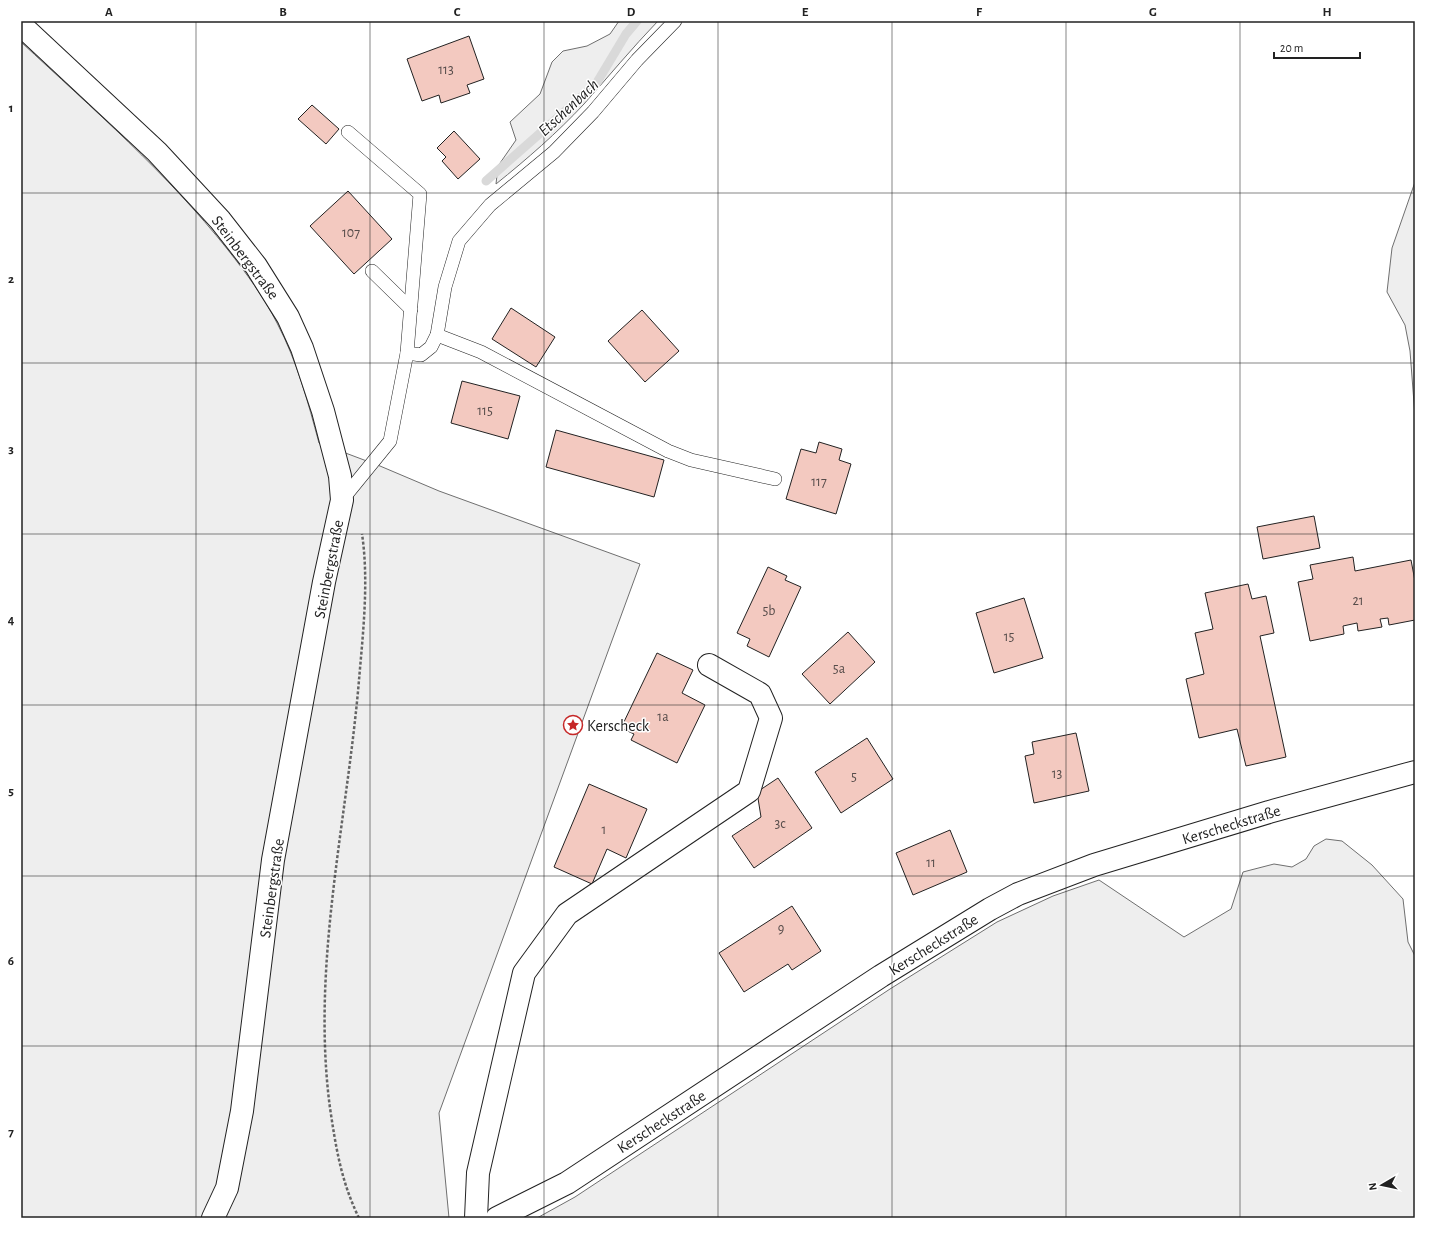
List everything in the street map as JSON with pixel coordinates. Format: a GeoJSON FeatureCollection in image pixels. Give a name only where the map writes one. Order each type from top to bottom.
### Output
{"type":"FeatureCollection","features":[{"type":"Feature","properties":{"kind":"street","name":"Steinbergstraße"},"geometry":{"type":"LineString","coordinates":[[21,25],[162,158],[220,220],[256,266],[288,317],[312,374],[345,498],[324,582],[273,860],[242,1111],[227,1188],[213,1218]]}},
{"type":"Feature","properties":{"kind":"street"},"geometry":{"type":"LineString","coordinates":[[476,1218],[478,1173],[524,973],[567,914],[748,791],[771,718],[760,694],[709,665]]}},
{"type":"Feature","properties":{"kind":"street","name":"Kerscheckstraße"},"geometry":{"type":"LineString","coordinates":[[497,1218],[567,1183],[881,976],[990,909],[1018,894],[1047,881],[1122,856],[1269,812],[1415,772]]}},
{"type":"Feature","properties":{"kind":"lane"},"geometry":{"type":"LineString","coordinates":[[407,353],[421,355],[431,347],[437,335],[445,287],[459,241],[490,205],[554,152],[593,112],[637,60],[675,21]]}},
{"type":"Feature","properties":{"kind":"lane"},"geometry":{"type":"LineString","coordinates":[[345,498],[390,441],[407,353],[420,194],[348,132]]}},
{"type":"Feature","properties":{"kind":"lane"},"geometry":{"type":"LineString","coordinates":[[372,271],[411,309]]}},
{"type":"Feature","properties":{"kind":"lane"},"geometry":{"type":"LineString","coordinates":[[437,335],[481,352],[679,456],[775,479]]}},
{"type":"Feature","properties":{"kind":"path"},"geometry":{"type":"LineString","coordinates":[[345,498],[360,520],[364,544],[364,620],[356,715],[332,906],[325,1014],[326,1077],[336,1146],[347,1194],[359,1218]]}},
{"type":"Feature","properties":{"kind":"shaded area"},"geometry":{"type":"Polygon","coordinates":[[[619,21],[658,21],[574,115],[542,146],[496,184],[498,166],[516,140],[510,122],[540,94],[552,62],[563,51],[587,46],[610,34],[619,21]]]}},
{"type":"Feature","properties":{"kind":"shaded area"},"geometry":{"type":"Polygon","coordinates":[[[21,42],[155,168],[205,222],[241,267],[272,313],[284,337],[311,412],[319,443],[380,466],[439,491],[640,564],[439,1113],[449,1218],[21,1218],[21,42]]]}},
{"type":"Feature","properties":{"kind":"shaded area"},"geometry":{"type":"Polygon","coordinates":[[[1415,182],[1415,416],[1410,351],[1405,325],[1387,292],[1392,248],[1415,182]]]}},
{"type":"Feature","properties":{"kind":"shaded area"},"geometry":{"type":"Polygon","coordinates":[[[1326,839],[1342,841],[1372,865],[1403,899],[1408,942],[1415,956],[1415,1218],[537,1218],[575,1197],[890,989],[997,922],[1053,896],[1099,880],[1184,937],[1231,909],[1243,872],[1274,864],[1292,867],[1306,859],[1314,846],[1326,839]]]}},
{"type":"Feature","properties":{"kind":"building"},"geometry":{"type":"Polygon","coordinates":[[[469,36],[484,79],[467,85],[470,93],[441,103],[439,95],[422,101],[407,59],[469,36]]]}},
{"type":"Feature","properties":{"kind":"building"},"geometry":{"type":"Polygon","coordinates":[[[312,105],[339,129],[326,144],[298,119],[312,105]]]}},
{"type":"Feature","properties":{"kind":"building"},"geometry":{"type":"Polygon","coordinates":[[[454,131],[480,159],[458,179],[442,161],[446,157],[437,148],[454,131]]]}},
{"type":"Feature","properties":{"kind":"building"},"geometry":{"type":"Polygon","coordinates":[[[348,191],[392,239],[354,274],[310,226],[348,191]]]}},
{"type":"Feature","properties":{"kind":"building"},"geometry":{"type":"Polygon","coordinates":[[[511,308],[555,337],[536,367],[492,339],[511,308]]]}},
{"type":"Feature","properties":{"kind":"building"},"geometry":{"type":"Polygon","coordinates":[[[642,310],[679,351],[645,382],[608,341],[642,310]]]}},
{"type":"Feature","properties":{"kind":"building"},"geometry":{"type":"Polygon","coordinates":[[[462,381],[520,396],[508,439],[451,423],[462,381]]]}},
{"type":"Feature","properties":{"kind":"building"},"geometry":{"type":"Polygon","coordinates":[[[556,430],[664,460],[654,497],[546,467],[556,430]]]}},
{"type":"Feature","properties":{"kind":"building"},"geometry":{"type":"Polygon","coordinates":[[[819,442],[842,449],[839,460],[851,464],[836,514],[786,499],[801,449],[816,453],[819,442]]]}},
{"type":"Feature","properties":{"kind":"building"},"geometry":{"type":"Polygon","coordinates":[[[1314,516],[1320,548],[1263,559],[1257,527],[1314,516]]]}},
{"type":"Feature","properties":{"kind":"building"},"geometry":{"type":"Polygon","coordinates":[[[1353,557],[1355,571],[1411,560],[1415,581],[1415,620],[1389,625],[1388,618],[1380,619],[1382,627],[1358,631],[1357,623],[1343,626],[1344,634],[1310,641],[1298,582],[1313,579],[1310,565],[1353,557]]]}},
{"type":"Feature","properties":{"kind":"building"},"geometry":{"type":"Polygon","coordinates":[[[768,567],[787,576],[785,580],[801,587],[769,657],[747,646],[750,639],[737,633],[768,567]]]}},
{"type":"Feature","properties":{"kind":"building"},"geometry":{"type":"Polygon","coordinates":[[[1248,584],[1252,599],[1266,596],[1274,633],[1260,636],[1286,757],[1246,766],[1237,729],[1199,738],[1186,679],[1204,674],[1195,633],[1213,629],[1205,593],[1248,584]]]}},
{"type":"Feature","properties":{"kind":"building"},"geometry":{"type":"Polygon","coordinates":[[[1024,598],[1043,658],[994,673],[976,613],[1024,598]]]}},
{"type":"Feature","properties":{"kind":"building"},"geometry":{"type":"Polygon","coordinates":[[[848,632],[875,662],[830,704],[802,674],[848,632]]]}},
{"type":"Feature","properties":{"kind":"building"},"geometry":{"type":"Polygon","coordinates":[[[657,653],[693,670],[682,693],[705,705],[677,763],[631,740],[634,734],[621,728],[657,653]]]}},
{"type":"Feature","properties":{"kind":"building"},"geometry":{"type":"Polygon","coordinates":[[[1076,733],[1089,791],[1034,803],[1025,756],[1034,754],[1032,742],[1076,733]]]}},
{"type":"Feature","properties":{"kind":"building"},"geometry":{"type":"Polygon","coordinates":[[[867,738],[893,779],[841,813],[815,772],[867,738]]]}},
{"type":"Feature","properties":{"kind":"building"},"geometry":{"type":"Polygon","coordinates":[[[778,778],[812,828],[754,868],[732,836],[761,817],[757,792],[778,778]]]}},
{"type":"Feature","properties":{"kind":"building"},"geometry":{"type":"Polygon","coordinates":[[[589,784],[647,809],[626,858],[607,849],[592,884],[554,867],[589,784]]]}},
{"type":"Feature","properties":{"kind":"building"},"geometry":{"type":"Polygon","coordinates":[[[950,830],[967,872],[913,895],[896,853],[950,830]]]}},
{"type":"Feature","properties":{"kind":"building"},"geometry":{"type":"Polygon","coordinates":[[[792,906],[821,951],[792,970],[788,964],[744,992],[719,953],[792,906]]]}},
{"type":"Feature","properties":{"kind":"waterway","name":"Etschenbach"},"geometry":{"type":"LineString","coordinates":[[486,181],[596,84],[626,34],[637,21]]}},
{"type":"Feature","properties":{"kind":"place","name":"Kerscheck"},"geometry":{"type":"Point","coordinates":[573,725]}}]}
